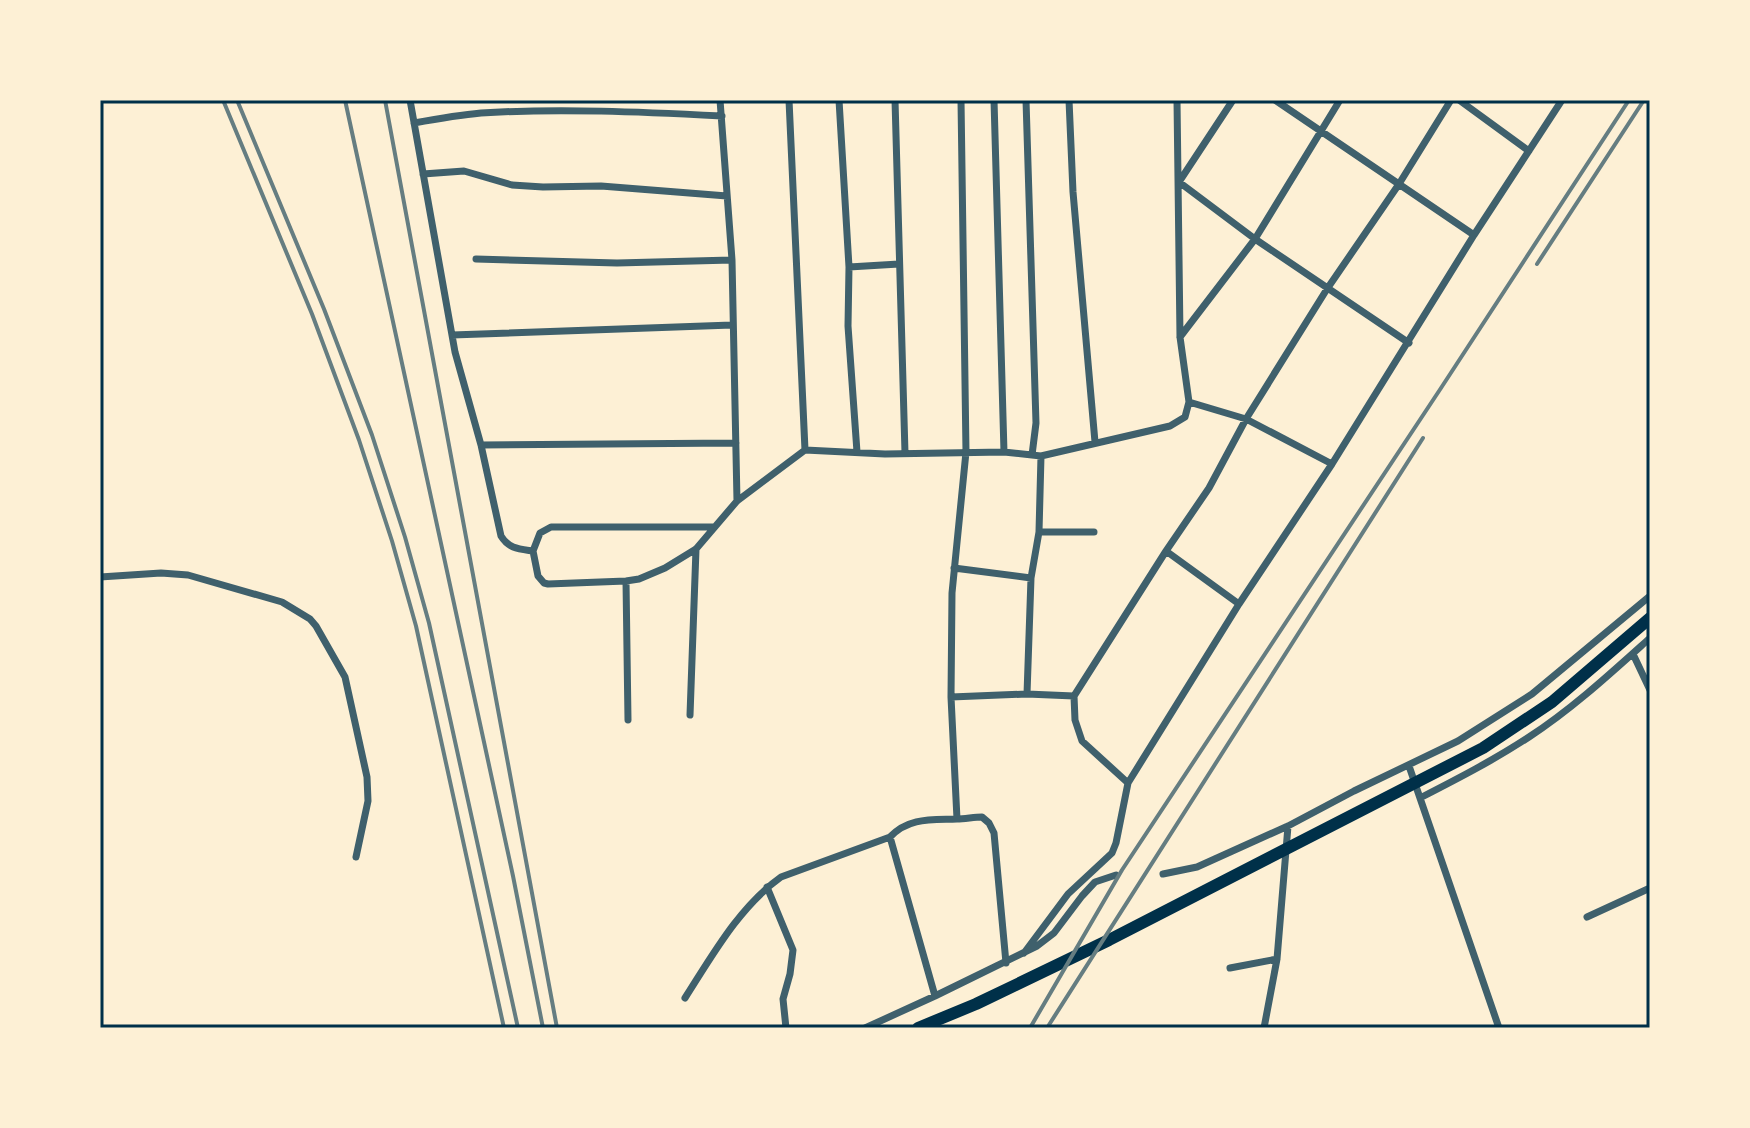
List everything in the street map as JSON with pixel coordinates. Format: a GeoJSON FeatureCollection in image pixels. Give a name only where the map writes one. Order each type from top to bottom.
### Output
{"type":"FeatureCollection","features":[{"type":"Feature","properties":{"kind":"highway"},"geometry":{"type":"LineString","coordinates":[[918,1028],[976,1004],[1109,940],[1483,748],[1552,702],[1650,618]]}},
{"type":"Feature","properties":{"kind":"street"},"geometry":{"type":"LineString","coordinates":[[410,100],[455,352],[481,445],[501,536],[513,548],[533,551]]}},
{"type":"Feature","properties":{"kind":"street"},"geometry":{"type":"LineString","coordinates":[[720,100],[732,260],[737,501]]}},
{"type":"Feature","properties":{"kind":"street"},"geometry":{"type":"LineString","coordinates":[[789,100],[805,450]]}},
{"type":"Feature","properties":{"kind":"street"},"geometry":{"type":"LineString","coordinates":[[839,100],[849,267],[848,326],[857,452]]}},
{"type":"Feature","properties":{"kind":"street"},"geometry":{"type":"LineString","coordinates":[[895,100],[905,453]]}},
{"type":"Feature","properties":{"kind":"street"},"geometry":{"type":"LineString","coordinates":[[957,819],[951,697],[954,568],[966,452],[961,100]]}},
{"type":"Feature","properties":{"kind":"street"},"geometry":{"type":"LineString","coordinates":[[994,100],[1004,452]]}},
{"type":"Feature","properties":{"kind":"street"},"geometry":{"type":"LineString","coordinates":[[1026,100],[1039,532],[1031,578],[1027,694]]}},
{"type":"Feature","properties":{"kind":"street"},"geometry":{"type":"LineString","coordinates":[[1069,100],[1073,192],[1095,442]]}},
{"type":"Feature","properties":{"kind":"street"},"geometry":{"type":"LineString","coordinates":[[714,527],[551,527],[540,533],[533,551],[538,576],[544,583],[626,581],[665,568],[696,549],[737,501],[805,450],[1004,452],[1036,456],[1170,426],[1185,417],[1189,402],[1180,337],[1177,100]]}},
{"type":"Feature","properties":{"kind":"street"},"geometry":{"type":"LineString","coordinates":[[1179,182],[1233,100]]}},
{"type":"Feature","properties":{"kind":"street"},"geometry":{"type":"LineString","coordinates":[[1275,100],[1474,235]]}},
{"type":"Feature","properties":{"kind":"street"},"geometry":{"type":"LineString","coordinates":[[1180,337],[1255,239],[1340,100]]}},
{"type":"Feature","properties":{"kind":"street"},"geometry":{"type":"LineString","coordinates":[[1128,783],[1082,741],[1075,720],[1074,696],[1209,488],[1246,419],[1327,289],[1399,184],[1451,100]]}},
{"type":"Feature","properties":{"kind":"street"},"geometry":{"type":"LineString","coordinates":[[1459,100],[1529,151]]}},
{"type":"Feature","properties":{"kind":"street"},"geometry":{"type":"LineString","coordinates":[[1024,953],[1068,894],[1112,853],[1128,783],[1562,100]]}},
{"type":"Feature","properties":{"kind":"street"},"geometry":{"type":"LineString","coordinates":[[414,123],[503,112],[649,112],[722,116]]}},
{"type":"Feature","properties":{"kind":"street"},"geometry":{"type":"LineString","coordinates":[[423,174],[464,171],[512,185],[601,186],[727,196]]}},
{"type":"Feature","properties":{"kind":"street"},"geometry":{"type":"LineString","coordinates":[[1179,182],[1255,239],[1409,343]]}},
{"type":"Feature","properties":{"kind":"street"},"geometry":{"type":"LineString","coordinates":[[476,259],[617,263],[732,260]]}},
{"type":"Feature","properties":{"kind":"street"},"geometry":{"type":"LineString","coordinates":[[849,267],[899,264]]}},
{"type":"Feature","properties":{"kind":"street"},"geometry":{"type":"LineString","coordinates":[[452,335],[732,325]]}},
{"type":"Feature","properties":{"kind":"street"},"geometry":{"type":"LineString","coordinates":[[1189,402],[1246,419],[1332,464]]}},
{"type":"Feature","properties":{"kind":"street"},"geometry":{"type":"LineString","coordinates":[[481,445],[736,443]]}},
{"type":"Feature","properties":{"kind":"street"},"geometry":{"type":"LineString","coordinates":[[1039,532],[1094,532]]}},
{"type":"Feature","properties":{"kind":"street"},"geometry":{"type":"LineString","coordinates":[[690,715],[696,549]]}},
{"type":"Feature","properties":{"kind":"street"},"geometry":{"type":"LineString","coordinates":[[1166,551],[1239,604]]}},
{"type":"Feature","properties":{"kind":"street"},"geometry":{"type":"LineString","coordinates":[[954,568],[1031,578]]}},
{"type":"Feature","properties":{"kind":"street"},"geometry":{"type":"LineString","coordinates":[[100,577],[161,573],[188,575],[282,602],[310,619],[345,677],[367,777],[368,801],[356,857]]}},
{"type":"Feature","properties":{"kind":"street"},"geometry":{"type":"LineString","coordinates":[[626,581],[628,720]]}},
{"type":"Feature","properties":{"kind":"street"},"geometry":{"type":"LineString","coordinates":[[1163,874],[1197,867],[1288,826],[1458,741],[1532,694],[1650,596]]}},
{"type":"Feature","properties":{"kind":"street"},"geometry":{"type":"LineString","coordinates":[[1420,798],[1531,736],[1650,638]]}},
{"type":"Feature","properties":{"kind":"street"},"geometry":{"type":"LineString","coordinates":[[1633,654],[1650,690]]}},
{"type":"Feature","properties":{"kind":"street"},"geometry":{"type":"LineString","coordinates":[[951,697],[1074,696]]}},
{"type":"Feature","properties":{"kind":"street"},"geometry":{"type":"LineString","coordinates":[[1409,766],[1499,1028]]}},
{"type":"Feature","properties":{"kind":"street"},"geometry":{"type":"LineString","coordinates":[[685,998],[725,936],[767,887],[781,877],[890,837],[907,824],[926,819],[982,817],[989,823],[994,833],[1006,963]]}},
{"type":"Feature","properties":{"kind":"street"},"geometry":{"type":"LineString","coordinates":[[1264,1028],[1277,959],[1288,826]]}},
{"type":"Feature","properties":{"kind":"street"},"geometry":{"type":"LineString","coordinates":[[890,837],[935,996]]}},
{"type":"Feature","properties":{"kind":"street"},"geometry":{"type":"LineString","coordinates":[[865,1028],[1024,953],[1054,933],[1095,882],[1116,875]]}},
{"type":"Feature","properties":{"kind":"street"},"geometry":{"type":"LineString","coordinates":[[767,887],[793,950],[783,999],[786,1028]]}},
{"type":"Feature","properties":{"kind":"street"},"geometry":{"type":"LineString","coordinates":[[1587,917],[1650,888]]}},
{"type":"Feature","properties":{"kind":"street"},"geometry":{"type":"LineString","coordinates":[[1230,968],[1277,959]]}},
{"type":"Feature","properties":{"kind":"railway"},"geometry":{"type":"LineString","coordinates":[[223,100],[312,314],[359,440],[392,541],[416,626],[504,1028]]}},
{"type":"Feature","properties":{"kind":"railway"},"geometry":{"type":"LineString","coordinates":[[237,100],[324,309],[372,435],[405,537],[429,623],[518,1028]]}},
{"type":"Feature","properties":{"kind":"railway"},"geometry":{"type":"LineString","coordinates":[[345,100],[543,1028]]}},
{"type":"Feature","properties":{"kind":"railway"},"geometry":{"type":"LineString","coordinates":[[385,100],[557,1028]]}},
{"type":"Feature","properties":{"kind":"railway"},"geometry":{"type":"LineString","coordinates":[[1030,1028],[1122,870],[1629,100]]}},
{"type":"Feature","properties":{"kind":"railway"},"geometry":{"type":"LineString","coordinates":[[1537,264],[1644,100]]}},
{"type":"Feature","properties":{"kind":"railway"},"geometry":{"type":"LineString","coordinates":[[1047,1028],[1423,438]]}}]}
